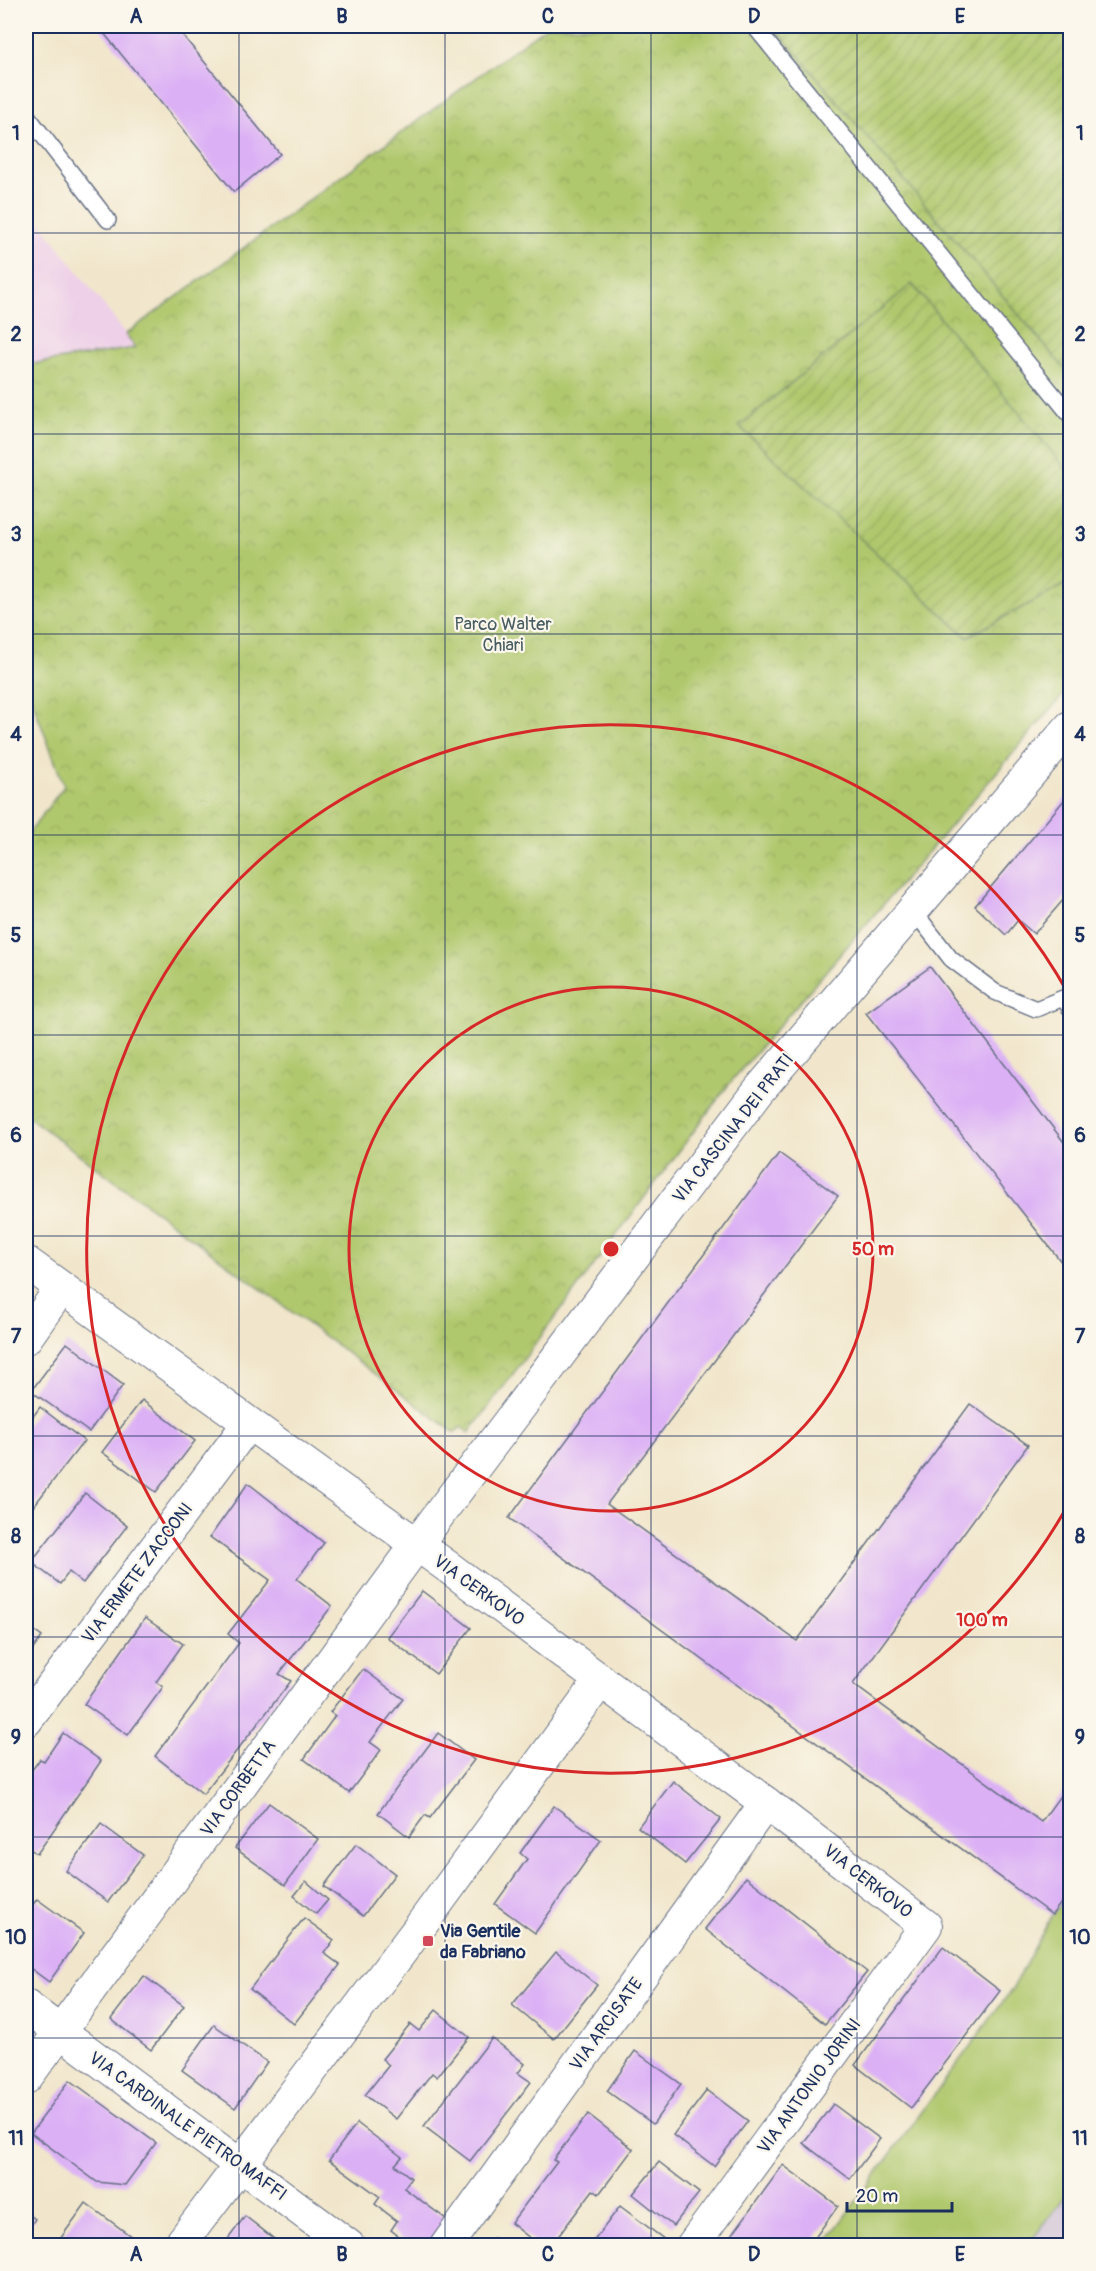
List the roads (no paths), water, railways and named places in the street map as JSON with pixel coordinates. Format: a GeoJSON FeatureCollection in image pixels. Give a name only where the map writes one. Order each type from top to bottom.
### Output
{"type":"FeatureCollection","features":[{"type":"Feature","properties":{"kind":"street","name":"VIA CASCINA DEI PRATI"},"geometry":{"type":"LineString","coordinates":[[417,1545],[759,1090],[1071,727]]}},
{"type":"Feature","properties":{"kind":"street","name":"VIA CERKOVO"},"geometry":{"type":"LineString","coordinates":[[26,1262],[601,1680],[926,1926]]}},
{"type":"Feature","properties":{"kind":"street"},"geometry":{"type":"LineString","coordinates":[[26,1338],[61,1288]]}},
{"type":"Feature","properties":{"kind":"street","name":"VIA ERMETE ZACCONI"},"geometry":{"type":"LineString","coordinates":[[26,1721],[248,1424]]}},
{"type":"Feature","properties":{"kind":"street","name":"VIA CORBETTA"},"geometry":{"type":"LineString","coordinates":[[26,2078],[417,1545]]}},
{"type":"Feature","properties":{"kind":"street"},"geometry":{"type":"LineString","coordinates":[[179,2246],[238,2163],[419,1928],[601,1680]]}},
{"type":"Feature","properties":{"kind":"street","name":"VIA ARCISATE"},"geometry":{"type":"LineString","coordinates":[[446,2246],[766,1803]]}},
{"type":"Feature","properties":{"kind":"street","name":"VIA ANTONIO JORINI"},"geometry":{"type":"LineString","coordinates":[[692,2246],[926,1926]]}},
{"type":"Feature","properties":{"kind":"street","name":"VIA CARDINALE PIETRO MAFFI"},"geometry":{"type":"LineString","coordinates":[[26,2006],[350,2246]]}},
{"type":"Feature","properties":{"kind":"lane"},"geometry":{"type":"LineString","coordinates":[[754,26],[1071,415]]}},
{"type":"Feature","properties":{"kind":"lane"},"geometry":{"type":"LineString","coordinates":[[26,114],[108,220]]}},
{"type":"Feature","properties":{"kind":"lane"},"geometry":{"type":"LineString","coordinates":[[913,910],[951,959],[995,992],[1036,1009],[1064,998],[1071,1008]]}},
{"type":"Feature","properties":{"kind":"railway"},"geometry":{"type":"LineString","coordinates":[[1062,2246],[1070,2235]]}},
{"type":"Feature","properties":{"kind":"place","name":"Via Gentile da Fabriano"},"geometry":{"type":"Point","coordinates":[428,1941]}},
{"type":"Feature","properties":{"kind":"park label","name":"Parco Walter Chiari"},"geometry":{"type":"Point","coordinates":[503,634]}}]}
